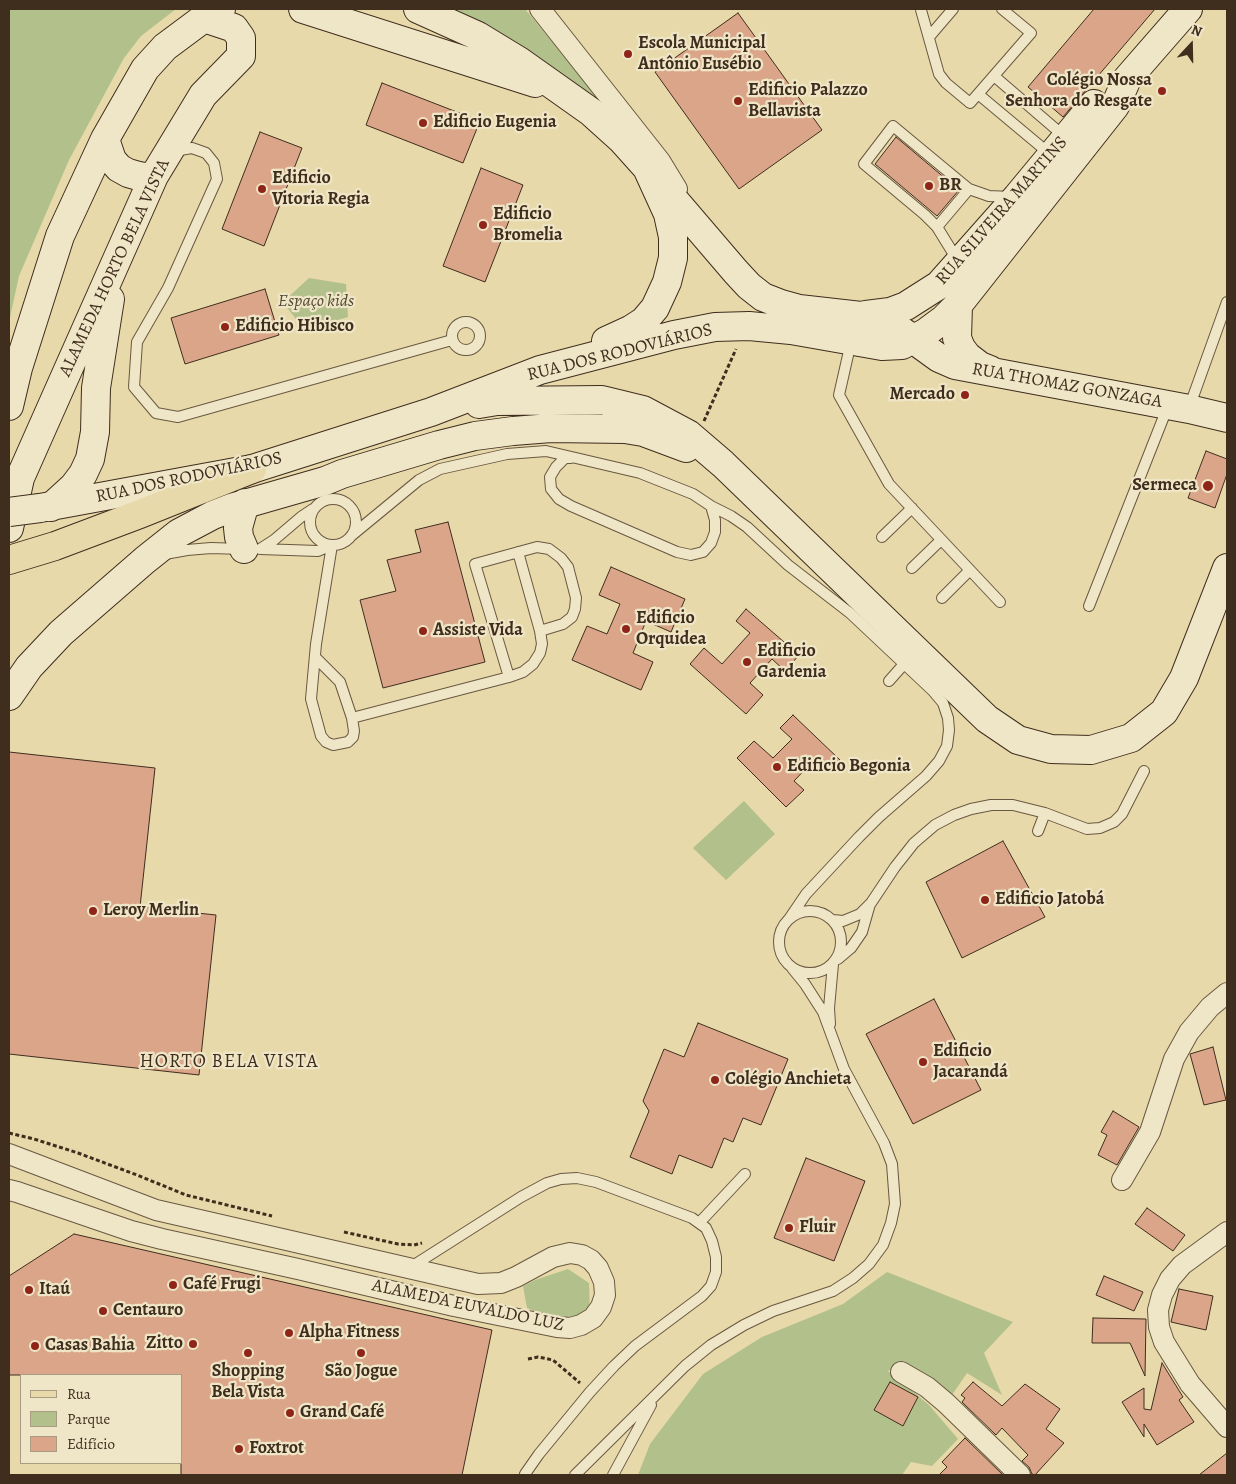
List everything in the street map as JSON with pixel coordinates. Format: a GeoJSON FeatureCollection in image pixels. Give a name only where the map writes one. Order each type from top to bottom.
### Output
{"type":"FeatureCollection","features":[{"type":"Feature","properties":{"kind":"main road"},"geometry":{"type":"LineString","coordinates":[[303,9],[565,93]]}},
{"type":"Feature","properties":{"kind":"main road"},"geometry":{"type":"LineString","coordinates":[[418,9],[478,36],[519,61],[599,119],[621,139],[647,168],[736,272],[763,297],[799,309],[861,316],[892,324],[914,340]]}},
{"type":"Feature","properties":{"kind":"main road","name":"RUA SILVEIRA MARTINS"},"geometry":{"type":"LineString","coordinates":[[861,316],[890,312],[906,306],[939,285],[1017,197],[1102,94],[1127,79],[1188,9]]}},
{"type":"Feature","properties":{"kind":"main road","name":"ALAMEDA HORTO BELA VISTA"},"geometry":{"type":"LineString","coordinates":[[9,406],[18,368],[60,236],[105,139],[145,69],[165,47],[213,13],[234,28],[241,38],[241,56],[203,95],[154,176],[20,478],[9,528]]}},
{"type":"Feature","properties":{"kind":"main road","name":"RUA SILVEIRA MARTINS"},"geometry":{"type":"LineString","coordinates":[[914,340],[944,319],[958,305],[1116,106],[1127,79]]}},
{"type":"Feature","properties":{"kind":"main road"},"geometry":{"type":"LineString","coordinates":[[105,139],[112,160],[119,168],[142,177],[154,176]]}},
{"type":"Feature","properties":{"kind":"main road"},"geometry":{"type":"LineString","coordinates":[[540,370],[630,330],[644,321],[655,308],[667,282],[673,258],[673,237],[668,214],[647,168]]}},
{"type":"Feature","properties":{"kind":"main road"},"geometry":{"type":"LineString","coordinates":[[46,507],[74,486],[83,474],[90,459],[95,432],[96,388],[115,263]]}},
{"type":"Feature","properties":{"kind":"main road"},"geometry":{"type":"LineString","coordinates":[[958,305],[956,330],[957,338],[962,348],[967,356],[980,366],[1000,374]]}},
{"type":"Feature","properties":{"kind":"main road","name":"RUA DOS RODOVIÁRIOS"},"geometry":{"type":"LineString","coordinates":[[9,512],[46,507],[252,469],[431,412],[540,370],[674,335],[715,327],[757,327],[791,330],[882,346],[902,345],[914,340]]}},
{"type":"Feature","properties":{"kind":"main road","name":"RUA THOMAZ GONZAGA"},"geometry":{"type":"LineString","coordinates":[[914,340],[939,358],[955,365],[1179,407],[1227,418]]}},
{"type":"Feature","properties":{"kind":"main road"},"geometry":{"type":"LineString","coordinates":[[431,412],[497,401],[602,400],[643,410],[663,420],[688,434],[723,464],[987,719],[1018,740],[1051,749],[1091,750],[1131,738],[1164,712],[1184,678],[1227,568]]}},
{"type":"Feature","properties":{"kind":"main road"},"geometry":{"type":"LineString","coordinates":[[9,696],[29,667],[61,633],[145,560],[179,533],[199,522],[245,503],[325,481],[342,474],[439,445],[474,436],[513,431],[551,428],[625,429],[643,432],[723,464]]}},
{"type":"Feature","properties":{"kind":"main road"},"geometry":{"type":"LineString","coordinates":[[325,481],[368,432]]}},
{"type":"Feature","properties":{"kind":"main road"},"geometry":{"type":"LineString","coordinates":[[9,560],[55,546],[252,469]]}},
{"type":"Feature","properties":{"kind":"main road"},"geometry":{"type":"LineString","coordinates":[[245,503],[239,518],[239,537],[252,549]]}},
{"type":"Feature","properties":{"kind":"street"},"geometry":{"type":"LineString","coordinates":[[540,9],[660,161],[672,178],[692,220]]}},
{"type":"Feature","properties":{"kind":"street"},"geometry":{"type":"LineString","coordinates":[[1122,1180],[1150,1132],[1174,1059],[1189,1032],[1210,1007],[1227,993]]}},
{"type":"Feature","properties":{"kind":"street","name":"ALAMEDA EUVALDO LUZ"},"geometry":{"type":"LineString","coordinates":[[9,1154],[156,1210],[478,1284],[501,1283],[553,1257],[570,1253],[582,1255],[591,1260],[598,1268],[604,1282],[605,1295],[601,1307],[593,1318],[581,1325],[570,1328],[557,1327],[454,1306],[162,1239],[131,1231],[9,1190]]}},
{"type":"Feature","properties":{"kind":"street"},"geometry":{"type":"LineString","coordinates":[[1224,1422],[1190,1384],[1164,1342],[1159,1327],[1158,1310],[1162,1295],[1170,1279],[1182,1265],[1227,1232]]}},
{"type":"Feature","properties":{"kind":"street"},"geometry":{"type":"LineString","coordinates":[[901,1372],[927,1387],[946,1403],[1020,1475]]}},
{"type":"Feature","properties":{"kind":"lane"},"geometry":{"type":"LineString","coordinates":[[929,38],[953,9]]}},
{"type":"Feature","properties":{"kind":"lane"},"geometry":{"type":"LineString","coordinates":[[921,10],[939,74],[946,83],[970,103],[1031,33],[1002,9]]}},
{"type":"Feature","properties":{"kind":"lane"},"geometry":{"type":"LineString","coordinates":[[994,76],[1059,146]]}},
{"type":"Feature","properties":{"kind":"lane"},"geometry":{"type":"LineString","coordinates":[[978,94],[1059,146]]}},
{"type":"Feature","properties":{"kind":"lane"},"geometry":{"type":"LineString","coordinates":[[960,263],[937,227],[864,164],[893,126],[969,188],[989,196],[1017,197]]}},
{"type":"Feature","properties":{"kind":"lane"},"geometry":{"type":"LineString","coordinates":[[154,176],[180,150],[192,148],[206,153],[214,163],[217,179],[168,288],[137,342],[134,387],[156,413],[178,416],[452,340]]}},
{"type":"Feature","properties":{"kind":"lane"},"geometry":{"type":"LineString","coordinates":[[937,227],[969,188]]}},
{"type":"Feature","properties":{"kind":"lane"},"geometry":{"type":"LineString","coordinates":[[1089,606],[1227,302]]}},
{"type":"Feature","properties":{"kind":"lane"},"geometry":{"type":"LineString","coordinates":[[851,341],[839,395],[889,484],[1000,602]]}},
{"type":"Feature","properties":{"kind":"lane"},"geometry":{"type":"LineString","coordinates":[[145,560],[187,550],[318,551],[346,541],[419,480],[440,469],[507,454],[546,451],[640,473],[693,494],[731,516],[747,527],[788,565],[850,613],[943,703],[948,718],[949,730],[947,746],[940,761],[926,776],[878,817],[806,894],[782,928],[779,938],[780,950],[784,960],[805,984],[823,1012],[844,1069],[884,1143],[892,1164],[895,1204],[891,1223],[882,1245],[869,1264],[853,1278],[833,1291],[773,1311],[744,1325],[711,1345],[685,1366],[575,1475]]}},
{"type":"Feature","properties":{"kind":"lane"},"geometry":{"type":"LineString","coordinates":[[586,460],[564,458],[556,467],[550,477],[551,489],[559,499],[677,552],[690,555],[704,552],[712,543],[715,532],[715,520],[711,506]]}},
{"type":"Feature","properties":{"kind":"lane"},"geometry":{"type":"LineString","coordinates":[[252,549],[274,540],[301,517],[327,500],[343,502],[354,513],[356,521],[351,536]]}},
{"type":"Feature","properties":{"kind":"lane"},"geometry":{"type":"LineString","coordinates":[[882,537],[912,508]]}},
{"type":"Feature","properties":{"kind":"lane"},"geometry":{"type":"LineString","coordinates":[[314,509],[311,515],[311,529],[319,541],[332,545]]}},
{"type":"Feature","properties":{"kind":"lane"},"geometry":{"type":"LineString","coordinates":[[912,568],[941,540]]}},
{"type":"Feature","properties":{"kind":"lane"},"geometry":{"type":"LineString","coordinates":[[315,658],[340,682],[352,718],[354,731],[353,737],[348,742],[333,745],[326,742],[321,736],[311,699],[317,636],[332,545]]}},
{"type":"Feature","properties":{"kind":"lane"},"geometry":{"type":"LineString","coordinates":[[509,677],[475,564],[538,548],[549,549],[561,558],[568,567],[576,598],[572,617],[563,624],[540,631]]}},
{"type":"Feature","properties":{"kind":"lane"},"geometry":{"type":"LineString","coordinates":[[352,718],[509,677],[523,672],[533,664],[540,653],[542,644],[518,552]]}},
{"type":"Feature","properties":{"kind":"lane"},"geometry":{"type":"LineString","coordinates":[[942,598],[970,570]]}},
{"type":"Feature","properties":{"kind":"lane"},"geometry":{"type":"LineString","coordinates":[[888,681],[904,664]]}},
{"type":"Feature","properties":{"kind":"lane"},"geometry":{"type":"LineString","coordinates":[[789,919],[799,912],[811,911],[823,914],[833,920],[843,921],[860,914],[871,904],[895,867],[914,843],[935,825],[954,814],[971,809],[1013,804],[1045,813],[1086,829],[1100,828],[1114,822],[1122,814],[1144,771]]}},
{"type":"Feature","properties":{"kind":"lane"},"geometry":{"type":"LineString","coordinates":[[1038,831],[1045,813]]}},
{"type":"Feature","properties":{"kind":"lane"},"geometry":{"type":"LineString","coordinates":[[792,968],[810,974],[820,972],[834,963],[850,948],[862,932],[871,904]]}},
{"type":"Feature","properties":{"kind":"lane"},"geometry":{"type":"LineString","coordinates":[[830,1030],[834,963],[842,945],[838,928],[833,920]]}},
{"type":"Feature","properties":{"kind":"lane"},"geometry":{"type":"LineString","coordinates":[[700,1222],[745,1174]]}},
{"type":"Feature","properties":{"kind":"lane"},"geometry":{"type":"LineString","coordinates":[[410,1268],[521,1197],[547,1183],[561,1179],[577,1178],[596,1182],[668,1208],[700,1222],[706,1228],[712,1241],[716,1258],[716,1272],[711,1286],[702,1296],[635,1346],[590,1392],[525,1474]]}},
{"type":"Feature","properties":{"kind":"lane"},"geometry":{"type":"LineString","coordinates":[[613,1475],[656,1395]]}},
{"type":"Feature","properties":{"kind":"path"},"geometry":{"type":"LineString","coordinates":[[9,1133],[78,1153],[186,1196],[272,1216]]}},
{"type":"Feature","properties":{"kind":"path"},"geometry":{"type":"LineString","coordinates":[[340,1231],[398,1244],[414,1245],[427,1242]]}},
{"type":"Feature","properties":{"kind":"path"},"geometry":{"type":"LineString","coordinates":[[528,1359],[538,1357],[553,1360],[590,1392]]}},
{"type":"Feature","properties":{"kind":"green space"},"geometry":{"type":"Polygon","coordinates":[[[9,9],[176,9],[141,36],[124,58],[69,160],[19,276],[9,322],[9,9]]]}},
{"type":"Feature","properties":{"kind":"green space"},"geometry":{"type":"Polygon","coordinates":[[[447,9],[525,9],[618,122],[447,9]]]}},
{"type":"Feature","properties":{"kind":"green space","name":"Espaço kids"},"geometry":{"type":"Polygon","coordinates":[[[309,278],[346,284],[348,317],[304,330],[283,302],[309,278]]]}},
{"type":"Feature","properties":{"kind":"green space"},"geometry":{"type":"Polygon","coordinates":[[[744,801],[775,834],[726,880],[693,848],[744,801]]]}},
{"type":"Feature","properties":{"kind":"green space"},"geometry":{"type":"Polygon","coordinates":[[[568,1269],[589,1283],[590,1314],[551,1319],[527,1308],[523,1286],[568,1269]]]}},
{"type":"Feature","properties":{"kind":"green space"},"geometry":{"type":"Polygon","coordinates":[[[887,1272],[1013,1322],[984,1353],[1002,1395],[967,1373],[952,1395],[904,1363],[888,1371],[929,1405],[958,1439],[932,1466],[911,1462],[902,1475],[638,1475],[650,1444],[703,1374],[762,1337],[843,1304],[887,1272]]]}},
{"type":"Feature","properties":{"kind":"building"},"geometry":{"type":"Polygon","coordinates":[[[1094,9],[1155,9],[1063,117],[1028,87],[1094,9]]]}},
{"type":"Feature","properties":{"kind":"building","name":"Edificio Palazzo Bellavista"},"geometry":{"type":"Polygon","coordinates":[[[738,13],[822,130],[739,189],[655,72],[738,13]]]}},
{"type":"Feature","properties":{"kind":"building","name":"Edificio Eugenia"},"geometry":{"type":"Polygon","coordinates":[[[382,83],[480,121],[463,163],[366,125],[382,83]]]}},
{"type":"Feature","properties":{"kind":"building","name":"Edificio Vitoria Regia"},"geometry":{"type":"Polygon","coordinates":[[[260,132],[302,148],[264,246],[222,229],[260,132]]]}},
{"type":"Feature","properties":{"kind":"building"},"geometry":{"type":"Polygon","coordinates":[[[896,137],[959,190],[937,216],[875,164],[896,137]]]}},
{"type":"Feature","properties":{"kind":"building","name":"Edificio Bromelia"},"geometry":{"type":"Polygon","coordinates":[[[481,168],[523,185],[485,282],[443,266],[481,168]]]}},
{"type":"Feature","properties":{"kind":"building","name":"Edificio Hibisco"},"geometry":{"type":"Polygon","coordinates":[[[265,289],[279,335],[185,364],[171,318],[265,289]]]}},
{"type":"Feature","properties":{"kind":"building","name":"Sermeca"},"geometry":{"type":"Polygon","coordinates":[[[1206,451],[1227,459],[1227,474],[1215,508],[1188,498],[1206,451]]]}},
{"type":"Feature","properties":{"kind":"building","name":"Assiste Vida"},"geometry":{"type":"Polygon","coordinates":[[[448,522],[485,662],[383,688],[360,600],[396,591],[387,560],[421,552],[415,530],[448,522]]]}},
{"type":"Feature","properties":{"kind":"building","name":"Edificio Orquidea"},"geometry":{"type":"Polygon","coordinates":[[[611,567],[685,599],[671,632],[646,621],[633,653],[653,662],[641,690],[572,660],[587,626],[607,634],[620,604],[599,595],[611,567]]]}},
{"type":"Feature","properties":{"kind":"building","name":"Edificio Gardenia"},"geometry":{"type":"Polygon","coordinates":[[[746,609],[799,655],[785,671],[772,659],[750,683],[763,695],[746,714],[690,664],[704,648],[722,664],[750,633],[736,621],[746,609]]]}},
{"type":"Feature","properties":{"kind":"building","name":"Edificio Begonia"},"geometry":{"type":"Polygon","coordinates":[[[793,715],[840,760],[827,773],[814,760],[794,781],[804,790],[786,807],[737,758],[754,741],[773,758],[792,739],[780,728],[793,715]]]}},
{"type":"Feature","properties":{"kind":"building","name":"Leroy Merlin"},"geometry":{"type":"Polygon","coordinates":[[[9,752],[155,768],[140,907],[216,915],[199,1075],[9,1054],[9,752]]]}},
{"type":"Feature","properties":{"kind":"building","name":"Edificio Jatobá"},"geometry":{"type":"Polygon","coordinates":[[[1003,841],[1045,917],[962,958],[926,882],[1003,841]]]}},
{"type":"Feature","properties":{"kind":"building","name":"Edificio Jacarandá"},"geometry":{"type":"Polygon","coordinates":[[[934,999],[981,1090],[913,1124],[866,1034],[934,999]]]}},
{"type":"Feature","properties":{"kind":"building","name":"Colégio Anchieta"},"geometry":{"type":"Polygon","coordinates":[[[698,1023],[788,1059],[761,1125],[743,1118],[733,1142],[724,1138],[712,1168],[679,1155],[672,1174],[630,1157],[649,1111],[643,1101],[664,1049],[684,1057],[698,1023]]]}},
{"type":"Feature","properties":{"kind":"building"},"geometry":{"type":"Polygon","coordinates":[[[1213,1047],[1226,1100],[1204,1105],[1190,1054],[1213,1047]]]}},
{"type":"Feature","properties":{"kind":"building"},"geometry":{"type":"Polygon","coordinates":[[[1113,1111],[1139,1127],[1117,1165],[1098,1155],[1107,1135],[1101,1132],[1113,1111]]]}},
{"type":"Feature","properties":{"kind":"building"},"geometry":{"type":"Polygon","coordinates":[[[806,1158],[865,1181],[834,1261],[774,1238],[806,1158]]]}},
{"type":"Feature","properties":{"kind":"building"},"geometry":{"type":"Polygon","coordinates":[[[1147,1208],[1185,1235],[1173,1251],[1135,1224],[1147,1208]]]}},
{"type":"Feature","properties":{"kind":"building","name":"Shopping Bela Vista"},"geometry":{"type":"Polygon","coordinates":[[[74,1234],[492,1330],[462,1475],[181,1475],[182,1374],[9,1375],[9,1276],[74,1234]]]}},
{"type":"Feature","properties":{"kind":"building"},"geometry":{"type":"Polygon","coordinates":[[[1104,1276],[1143,1292],[1134,1311],[1096,1295],[1104,1276]]]}},
{"type":"Feature","properties":{"kind":"building"},"geometry":{"type":"Polygon","coordinates":[[[1179,1289],[1213,1296],[1206,1330],[1171,1322],[1179,1289]]]}},
{"type":"Feature","properties":{"kind":"building"},"geometry":{"type":"Polygon","coordinates":[[[1093,1318],[1146,1319],[1145,1376],[1130,1343],[1092,1343],[1093,1318]]]}},
{"type":"Feature","properties":{"kind":"building"},"geometry":{"type":"Polygon","coordinates":[[[1162,1363],[1183,1397],[1179,1400],[1194,1422],[1157,1445],[1144,1424],[1144,1437],[1122,1402],[1144,1388],[1144,1409],[1151,1410],[1162,1363]]]}},
{"type":"Feature","properties":{"kind":"building"},"geometry":{"type":"Polygon","coordinates":[[[890,1382],[918,1397],[903,1426],[874,1410],[890,1382]]]}},
{"type":"Feature","properties":{"kind":"building"},"geometry":{"type":"Polygon","coordinates":[[[973,1382],[1002,1406],[1025,1384],[1060,1409],[1046,1429],[1064,1443],[1035,1475],[1032,1474],[1029,1467],[1022,1461],[1028,1455],[1002,1428],[996,1435],[962,1402],[965,1398],[961,1395],[973,1382]]]}},
{"type":"Feature","properties":{"kind":"building"},"geometry":{"type":"Polygon","coordinates":[[[965,1438],[1003,1475],[939,1475],[947,1467],[942,1462],[965,1438]]]}},
{"type":"Feature","properties":{"kind":"building"},"geometry":{"type":"Polygon","coordinates":[[[1227,1453],[1227,1475],[1199,1475],[1227,1453]]]}},
{"type":"Feature","properties":{"kind":"place","name":"Escola Municipal Antônio Eusébio"},"geometry":{"type":"Point","coordinates":[628,54]}},
{"type":"Feature","properties":{"kind":"place","name":"Colégio Nossa Senhora do Resgate"},"geometry":{"type":"Point","coordinates":[1162,91]}},
{"type":"Feature","properties":{"kind":"place","name":"Edificio Palazzo Bellavista"},"geometry":{"type":"Point","coordinates":[738,101]}},
{"type":"Feature","properties":{"kind":"place","name":"Edificio Eugenia"},"geometry":{"type":"Point","coordinates":[423,123]}},
{"type":"Feature","properties":{"kind":"place","name":"BR"},"geometry":{"type":"Point","coordinates":[929,186]}},
{"type":"Feature","properties":{"kind":"place","name":"Edificio Vitoria Regia"},"geometry":{"type":"Point","coordinates":[262,189]}},
{"type":"Feature","properties":{"kind":"place","name":"Edificio Bromelia"},"geometry":{"type":"Point","coordinates":[483,225]}},
{"type":"Feature","properties":{"kind":"place","name":"Edificio Hibisco"},"geometry":{"type":"Point","coordinates":[225,327]}},
{"type":"Feature","properties":{"kind":"place","name":"Mercado"},"geometry":{"type":"Point","coordinates":[965,395]}},
{"type":"Feature","properties":{"kind":"place","name":"Sermeca"},"geometry":{"type":"Point","coordinates":[1208,486]}},
{"type":"Feature","properties":{"kind":"place","name":"Edificio Orquidea"},"geometry":{"type":"Point","coordinates":[626,629]}},
{"type":"Feature","properties":{"kind":"place","name":"Assiste Vida"},"geometry":{"type":"Point","coordinates":[423,631]}},
{"type":"Feature","properties":{"kind":"place","name":"Edificio Gardenia"},"geometry":{"type":"Point","coordinates":[747,662]}},
{"type":"Feature","properties":{"kind":"place","name":"Edificio Begonia"},"geometry":{"type":"Point","coordinates":[777,767]}},
{"type":"Feature","properties":{"kind":"place","name":"Edificio Jatobá"},"geometry":{"type":"Point","coordinates":[985,900]}},
{"type":"Feature","properties":{"kind":"place","name":"Leroy Merlin"},"geometry":{"type":"Point","coordinates":[93,911]}},
{"type":"Feature","properties":{"kind":"place","name":"Edificio Jacarandá"},"geometry":{"type":"Point","coordinates":[923,1062]}},
{"type":"Feature","properties":{"kind":"place","name":"Colégio Anchieta"},"geometry":{"type":"Point","coordinates":[715,1080]}},
{"type":"Feature","properties":{"kind":"place","name":"Fluir"},"geometry":{"type":"Point","coordinates":[789,1228]}},
{"type":"Feature","properties":{"kind":"place","name":"Café Frugi"},"geometry":{"type":"Point","coordinates":[173,1285]}},
{"type":"Feature","properties":{"kind":"place","name":"Itaú"},"geometry":{"type":"Point","coordinates":[29,1290]}},
{"type":"Feature","properties":{"kind":"place","name":"Centauro"},"geometry":{"type":"Point","coordinates":[103,1311]}},
{"type":"Feature","properties":{"kind":"place","name":"Alpha Fitness"},"geometry":{"type":"Point","coordinates":[289,1333]}},
{"type":"Feature","properties":{"kind":"place","name":"Zitto"},"geometry":{"type":"Point","coordinates":[193,1344]}},
{"type":"Feature","properties":{"kind":"place","name":"Casas Bahia"},"geometry":{"type":"Point","coordinates":[35,1346]}},
{"type":"Feature","properties":{"kind":"place","name":"Shopping Bela Vista"},"geometry":{"type":"Point","coordinates":[248,1353]}},
{"type":"Feature","properties":{"kind":"place","name":"São Jogue"},"geometry":{"type":"Point","coordinates":[361,1353]}},
{"type":"Feature","properties":{"kind":"place","name":"Grand Café"},"geometry":{"type":"Point","coordinates":[290,1413]}},
{"type":"Feature","properties":{"kind":"place","name":"Foxtrot"},"geometry":{"type":"Point","coordinates":[239,1449]}},
{"type":"Feature","properties":{"kind":"district","name":"HORTO BELA VISTA"},"geometry":{"type":"Point","coordinates":[229,1062]}}]}
